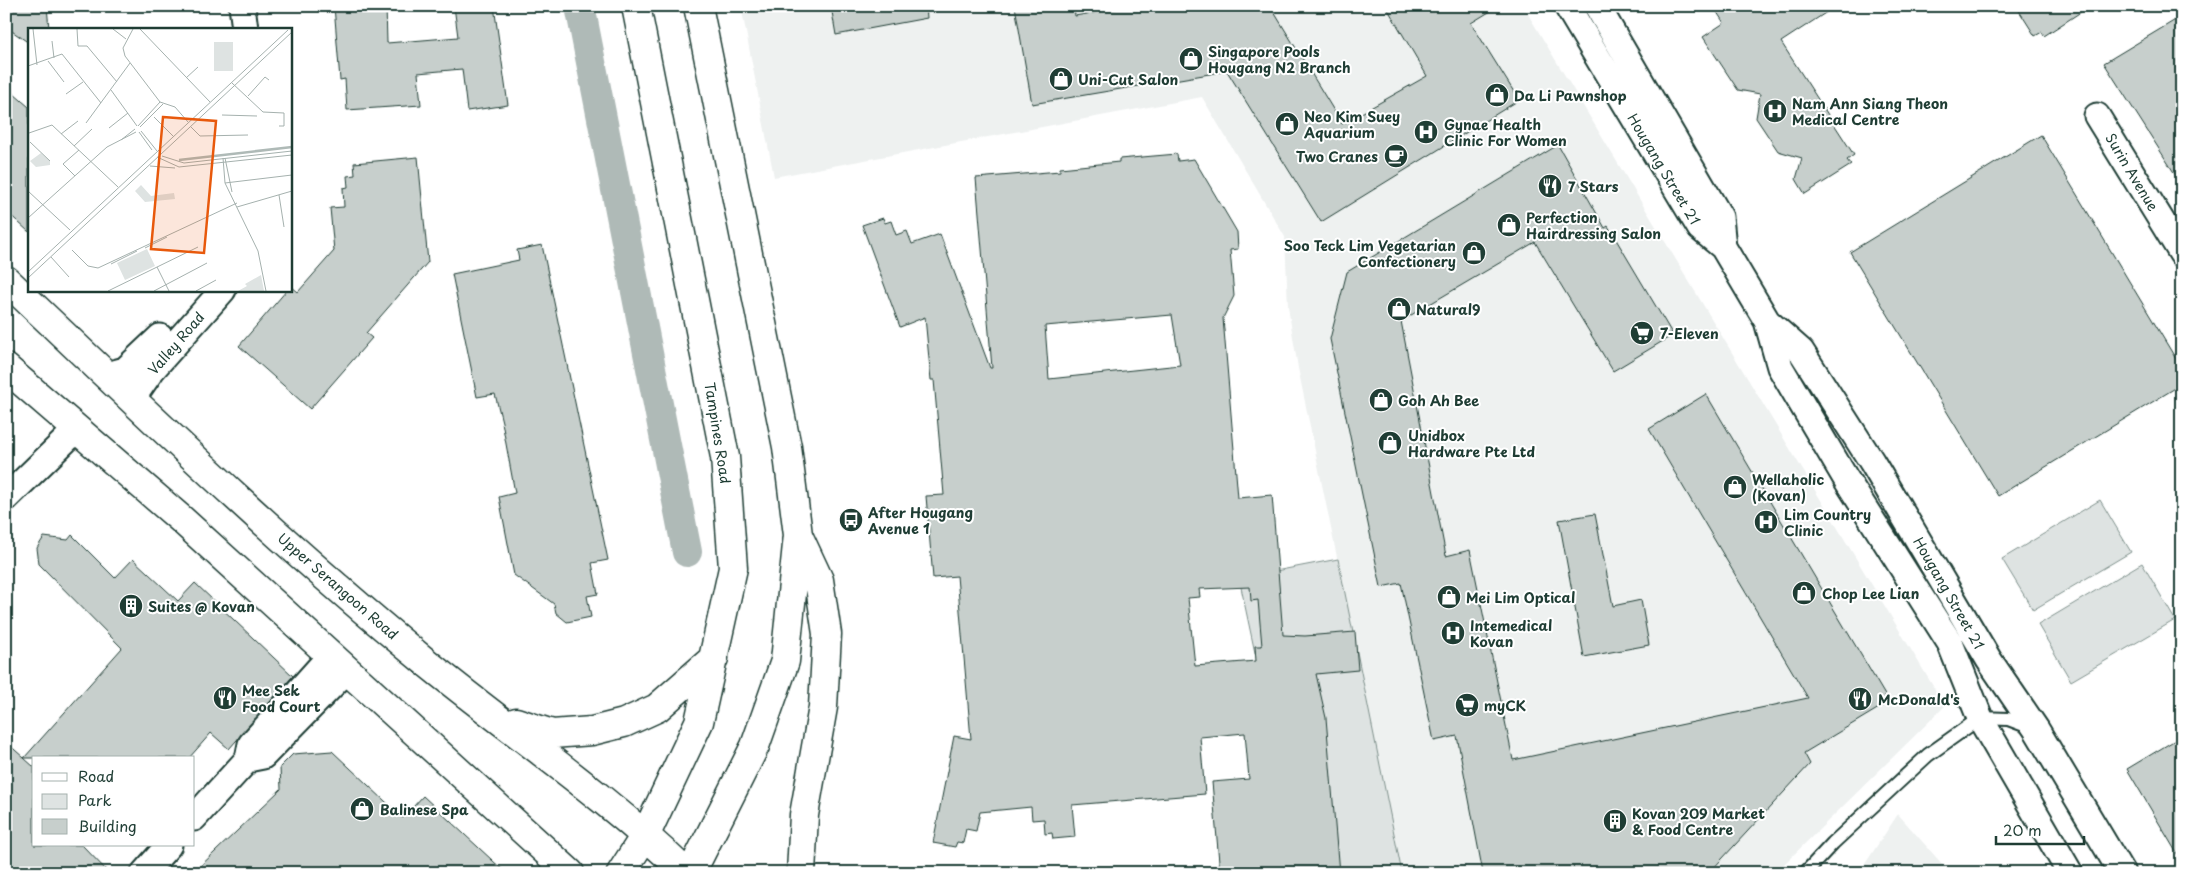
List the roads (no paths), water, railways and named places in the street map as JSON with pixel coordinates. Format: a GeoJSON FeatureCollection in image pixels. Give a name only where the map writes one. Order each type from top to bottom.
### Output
{"type":"FeatureCollection","features":[{"type":"Feature","properties":{"kind":"main road","name":"Tampines Road"},"geometry":{"type":"LineString","coordinates":[[621,873],[646,834],[699,722],[733,568],[724,456],[636,6]]}},
{"type":"Feature","properties":{"kind":"main road"},"geometry":{"type":"LineString","coordinates":[[691,873],[755,746],[785,661],[798,535],[787,447],[698,6]]}},
{"type":"Feature","properties":{"kind":"main road","name":"Upper Serangoon Road"},"geometry":{"type":"LineString","coordinates":[[6,280],[106,375],[330,580],[424,660],[646,834],[686,873]]}},
{"type":"Feature","properties":{"kind":"main road"},"geometry":{"type":"LineString","coordinates":[[6,368],[181,519],[570,873]]}},
{"type":"Feature","properties":{"kind":"main road"},"geometry":{"type":"LineString","coordinates":[[798,535],[819,580],[828,634],[823,707],[804,814],[801,873]]}},
{"type":"Feature","properties":{"kind":"main road"},"geometry":{"type":"LineString","coordinates":[[496,715],[552,734],[592,731],[624,723],[657,708],[714,658]]}},
{"type":"Feature","properties":{"kind":"street"},"geometry":{"type":"LineString","coordinates":[[242,6],[244,28]]}},
{"type":"Feature","properties":{"kind":"street","name":"Hougang Street 21"},"geometry":{"type":"LineString","coordinates":[[1567,6],[1700,228],[1723,247],[1767,321],[1780,367],[1846,479],[1950,643],[1980,718],[2070,873]]}},
{"type":"Feature","properties":{"kind":"street","name":"Hougang Street 21"},"geometry":{"type":"LineString","coordinates":[[1597,6],[1720,217],[1723,247]]}},
{"type":"Feature","properties":{"kind":"street","name":"Surin Avenue"},"geometry":{"type":"LineString","coordinates":[[2098,116],[2182,254]]}},
{"type":"Feature","properties":{"kind":"street","name":"Valley Road"},"geometry":{"type":"LineString","coordinates":[[106,375],[125,370],[140,359],[203,291]]}},
{"type":"Feature","properties":{"kind":"street","name":"Valley Road"},"geometry":{"type":"LineString","coordinates":[[132,399],[152,370],[222,291]]}},
{"type":"Feature","properties":{"kind":"street","name":"Hougang Street 21"},"geometry":{"type":"LineString","coordinates":[[1767,321],[1801,351],[1872,462],[1989,660],[2036,729],[2122,873]]}},
{"type":"Feature","properties":{"kind":"street"},"geometry":{"type":"LineString","coordinates":[[6,498],[77,429]]}},
{"type":"Feature","properties":{"kind":"street"},"geometry":{"type":"LineString","coordinates":[[195,817],[248,759],[263,756],[338,663]]}},
{"type":"Feature","properties":{"kind":"street"},"geometry":{"type":"LineString","coordinates":[[144,873],[168,846]]}},
{"type":"Feature","properties":{"kind":"lane"},"geometry":{"type":"LineString","coordinates":[[1805,873],[1833,843],[1928,755],[1980,718],[2008,719],[2036,729]]}},
{"type":"Feature","properties":{"kind":"waterway"},"geometry":{"type":"LineString","coordinates":[[580,6],[687,552]]}},
{"type":"Feature","properties":{"kind":"place","name":"Singapore Pools Hougang N2 Branch"},"geometry":{"type":"Point","coordinates":[1191,59]}},
{"type":"Feature","properties":{"kind":"place","name":"Uni-Cut Salon"},"geometry":{"type":"Point","coordinates":[1061,79]}},
{"type":"Feature","properties":{"kind":"place","name":"Da Li Pawnshop"},"geometry":{"type":"Point","coordinates":[1497,95]}},
{"type":"Feature","properties":{"kind":"place","name":"Nam Ann Siang Theon Medical Centre"},"geometry":{"type":"Point","coordinates":[1775,111]}},
{"type":"Feature","properties":{"kind":"place","name":"Neo Kim Suey Aquarium"},"geometry":{"type":"Point","coordinates":[1287,124]}},
{"type":"Feature","properties":{"kind":"place","name":"Gynae Health Clinic For Women"},"geometry":{"type":"Point","coordinates":[1426,132]}},
{"type":"Feature","properties":{"kind":"place","name":"Two Cranes"},"geometry":{"type":"Point","coordinates":[1396,156]}},
{"type":"Feature","properties":{"kind":"place","name":"7 Stars"},"geometry":{"type":"Point","coordinates":[1550,186]}},
{"type":"Feature","properties":{"kind":"place","name":"Perfection Hairdressing Salon"},"geometry":{"type":"Point","coordinates":[1509,225]}},
{"type":"Feature","properties":{"kind":"place","name":"Soo Teck Lim Vegetarian Confectionery"},"geometry":{"type":"Point","coordinates":[1474,253]}},
{"type":"Feature","properties":{"kind":"place","name":"Natural9"},"geometry":{"type":"Point","coordinates":[1399,309]}},
{"type":"Feature","properties":{"kind":"place","name":"7-Eleven"},"geometry":{"type":"Point","coordinates":[1642,333]}},
{"type":"Feature","properties":{"kind":"place","name":"Goh Ah Bee"},"geometry":{"type":"Point","coordinates":[1381,400]}},
{"type":"Feature","properties":{"kind":"place","name":"Unidbox Hardware Pte Ltd"},"geometry":{"type":"Point","coordinates":[1390,443]}},
{"type":"Feature","properties":{"kind":"place","name":"Wellaholic (Kovan)"},"geometry":{"type":"Point","coordinates":[1735,487]}},
{"type":"Feature","properties":{"kind":"place","name":"After Hougang Avenue 1"},"geometry":{"type":"Point","coordinates":[851,520]}},
{"type":"Feature","properties":{"kind":"place","name":"Lim Country Clinic"},"geometry":{"type":"Point","coordinates":[1766,522]}},
{"type":"Feature","properties":{"kind":"place","name":"Chop Lee Lian"},"geometry":{"type":"Point","coordinates":[1804,593]}},
{"type":"Feature","properties":{"kind":"place","name":"Mei Lim Optical"},"geometry":{"type":"Point","coordinates":[1449,597]}},
{"type":"Feature","properties":{"kind":"place","name":"Suites @ Kovan"},"geometry":{"type":"Point","coordinates":[131,606]}},
{"type":"Feature","properties":{"kind":"place","name":"Intemedical Kovan"},"geometry":{"type":"Point","coordinates":[1453,633]}},
{"type":"Feature","properties":{"kind":"place","name":"Mee Sek Food Court"},"geometry":{"type":"Point","coordinates":[225,698]}},
{"type":"Feature","properties":{"kind":"place","name":"McDonald's"},"geometry":{"type":"Point","coordinates":[1860,699]}},
{"type":"Feature","properties":{"kind":"place","name":"myCK"},"geometry":{"type":"Point","coordinates":[1467,705]}},
{"type":"Feature","properties":{"kind":"place","name":"Balinese Spa"},"geometry":{"type":"Point","coordinates":[362,809]}},
{"type":"Feature","properties":{"kind":"place","name":"Kovan 209 Market & Food Centre"},"geometry":{"type":"Point","coordinates":[1615,821]}}]}
